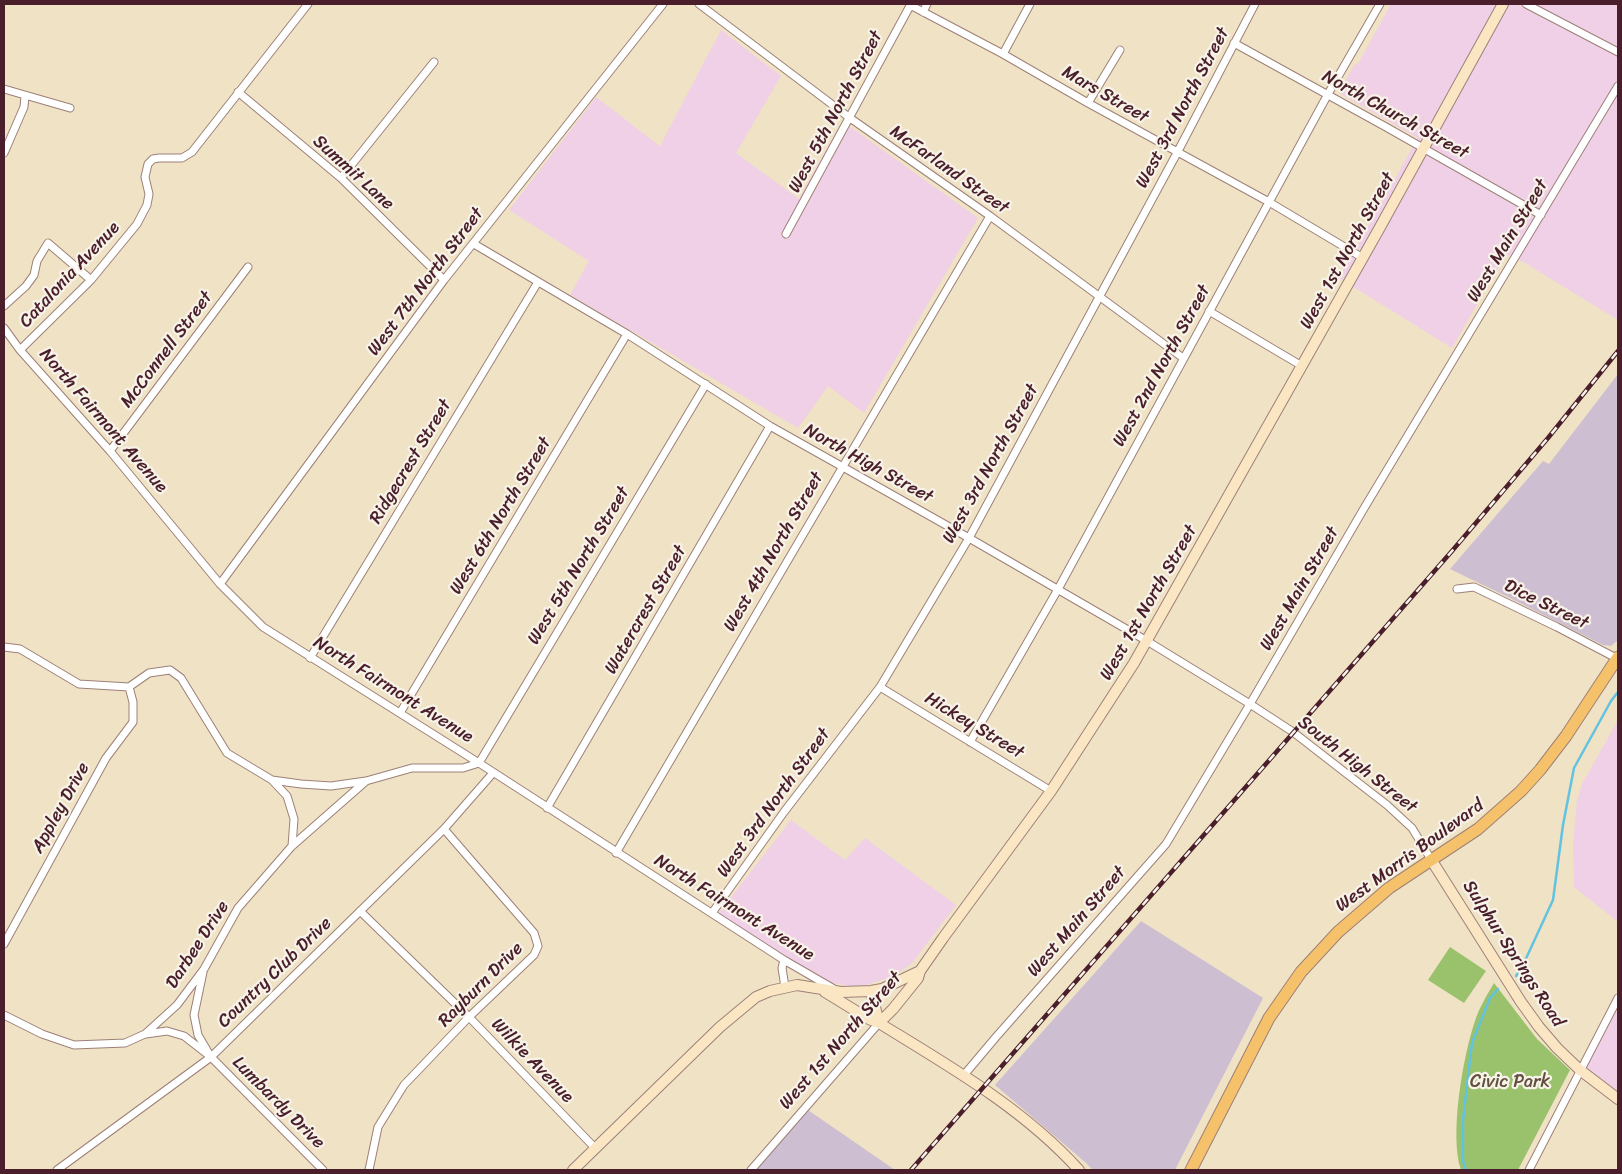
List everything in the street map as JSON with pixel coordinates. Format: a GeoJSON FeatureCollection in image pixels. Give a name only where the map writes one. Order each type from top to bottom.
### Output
{"type":"FeatureCollection","features":[{"type":"Feature","properties":{"kind":"main road","name":"West 1st North Street"},"geometry":{"type":"LineString","coordinates":[[880,1022],[918,978],[920,971],[1051,792],[1100,718],[1147,641],[1363,258],[1503,4]]}},
{"type":"Feature","properties":{"kind":"main road","name":"West Morris Boulevard"},"geometry":{"type":"LineString","coordinates":[[1191,1170],[1269,1018],[1301,972],[1338,932],[1389,888],[1432,861],[1484,824],[1521,791],[1562,741],[1618,658]]}},
{"type":"Feature","properties":{"kind":"main road","name":"Sulphur Springs Road"},"geometry":{"type":"LineString","coordinates":[[1432,861],[1539,1028],[1580,1070],[1618,1099]]}},
{"type":"Feature","properties":{"kind":"main road"},"geometry":{"type":"LineString","coordinates":[[573,1170],[736,1012],[756,997],[785,987],[805,985],[841,992],[871,991],[882,989],[920,971]]}},
{"type":"Feature","properties":{"kind":"main road"},"geometry":{"type":"LineString","coordinates":[[819,988],[869,1019],[880,1022],[964,1075],[1024,1120],[1079,1170]]}},
{"type":"Feature","properties":{"kind":"main road"},"geometry":{"type":"LineString","coordinates":[[871,991],[880,1022]]}},
{"type":"Feature","properties":{"kind":"street"},"geometry":{"type":"LineString","coordinates":[[238,92],[308,4]]}},
{"type":"Feature","properties":{"kind":"street","name":"West 7th North Street"},"geometry":{"type":"LineString","coordinates":[[220,584],[444,280],[663,4]]}},
{"type":"Feature","properties":{"kind":"street","name":"McFarland Street"},"geometry":{"type":"LineString","coordinates":[[699,4],[850,118],[990,216],[1183,358]]}},
{"type":"Feature","properties":{"kind":"street","name":"West 5th North Street"},"geometry":{"type":"LineString","coordinates":[[786,234],[911,4]]}},
{"type":"Feature","properties":{"kind":"street","name":"Mars Street"},"geometry":{"type":"LineString","coordinates":[[911,4],[1177,153],[1269,202],[1363,258]]}},
{"type":"Feature","properties":{"kind":"street"},"geometry":{"type":"LineString","coordinates":[[923,12],[927,4]]}},
{"type":"Feature","properties":{"kind":"street"},"geometry":{"type":"LineString","coordinates":[[1003,54],[1030,4]]}},
{"type":"Feature","properties":{"kind":"street","name":"West 3rd North Street"},"geometry":{"type":"LineString","coordinates":[[712,914],[784,812],[880,687],[969,538],[1177,153],[1255,4]]}},
{"type":"Feature","properties":{"kind":"street","name":"West 2nd North Street"},"geometry":{"type":"LineString","coordinates":[[970,742],[1057,591],[1328,94],[1380,4]]}},
{"type":"Feature","properties":{"kind":"street"},"geometry":{"type":"LineString","coordinates":[[1526,4],[1618,52]]}},
{"type":"Feature","properties":{"kind":"street","name":"North Church Street"},"geometry":{"type":"LineString","coordinates":[[1234,43],[1541,215]]}},
{"type":"Feature","properties":{"kind":"street"},"geometry":{"type":"LineString","coordinates":[[1088,103],[1120,50]]}},
{"type":"Feature","properties":{"kind":"street"},"geometry":{"type":"LineString","coordinates":[[341,178],[434,62]]}},
{"type":"Feature","properties":{"kind":"street","name":"West Main Street"},"geometry":{"type":"LineString","coordinates":[[964,1075],[1166,844],[1363,510],[1618,86]]}},
{"type":"Feature","properties":{"kind":"street"},"geometry":{"type":"LineString","coordinates":[[4,90],[70,108]]}},
{"type":"Feature","properties":{"kind":"street","name":"Summit Lane"},"geometry":{"type":"LineString","coordinates":[[238,92],[341,178],[444,280]]}},
{"type":"Feature","properties":{"kind":"street","name":"Catalonia Avenue"},"geometry":{"type":"LineString","coordinates":[[20,350],[91,280],[137,224],[147,205],[149,194],[144,177],[148,164],[154,159],[182,158],[192,152],[238,92]]}},
{"type":"Feature","properties":{"kind":"street"},"geometry":{"type":"LineString","coordinates":[[4,153],[24,107],[26,96]]}},
{"type":"Feature","properties":{"kind":"street","name":"West 4th North Street"},"geometry":{"type":"LineString","coordinates":[[616,853],[990,216]]}},
{"type":"Feature","properties":{"kind":"street"},"geometry":{"type":"LineString","coordinates":[[4,306],[26,286],[34,275],[38,261],[48,243],[91,280]]}},
{"type":"Feature","properties":{"kind":"street","name":"North High Street"},"geometry":{"type":"LineString","coordinates":[[474,244],[627,334],[770,426],[1147,641],[1250,704]]}},
{"type":"Feature","properties":{"kind":"street","name":"McConnell Street"},"geometry":{"type":"LineString","coordinates":[[110,451],[248,267]]}},
{"type":"Feature","properties":{"kind":"street","name":"Ridgecrest Street"},"geometry":{"type":"LineString","coordinates":[[310,658],[538,282]]}},
{"type":"Feature","properties":{"kind":"street"},"geometry":{"type":"LineString","coordinates":[[1209,311],[1302,366]]}},
{"type":"Feature","properties":{"kind":"street","name":"North Fairmont Avenue"},"geometry":{"type":"LineString","coordinates":[[5,332],[110,451],[220,584],[263,627],[479,763],[784,960],[841,992]]}},
{"type":"Feature","properties":{"kind":"street","name":"West 6th North Street"},"geometry":{"type":"LineString","coordinates":[[400,713],[627,334]]}},
{"type":"Feature","properties":{"kind":"street","name":"West 5th North Street"},"geometry":{"type":"LineString","coordinates":[[479,763],[706,384]]}},
{"type":"Feature","properties":{"kind":"street","name":"Watercrest Street"},"geometry":{"type":"LineString","coordinates":[[547,808],[770,426]]}},
{"type":"Feature","properties":{"kind":"street","name":"Dice Street"},"geometry":{"type":"LineString","coordinates":[[1457,589],[1474,587],[1618,658]]}},
{"type":"Feature","properties":{"kind":"street"},"geometry":{"type":"LineString","coordinates":[[4,647],[20,649],[79,684],[130,687]]}},
{"type":"Feature","properties":{"kind":"street","name":"Darbee Drive"},"geometry":{"type":"LineString","coordinates":[[130,687],[149,673],[170,670],[181,678],[227,753],[272,780],[287,796],[294,819],[292,846]]}},
{"type":"Feature","properties":{"kind":"street","name":"Appley Drive"},"geometry":{"type":"LineString","coordinates":[[4,944],[106,758],[133,722],[133,702],[130,687]]}},
{"type":"Feature","properties":{"kind":"street","name":"Hickey Street"},"geometry":{"type":"LineString","coordinates":[[880,687],[1051,792]]}},
{"type":"Feature","properties":{"kind":"street","name":"South High Street"},"geometry":{"type":"LineString","coordinates":[[1250,704],[1292,732],[1387,805],[1412,828],[1432,861]]}},
{"type":"Feature","properties":{"kind":"street","name":"Darbee Drive"},"geometry":{"type":"LineString","coordinates":[[272,780],[331,786],[366,781],[412,768],[463,768],[479,763]]}},
{"type":"Feature","properties":{"kind":"street","name":"Country Club Drive"},"geometry":{"type":"LineString","coordinates":[[57,1170],[210,1057],[444,829],[494,773]]}},
{"type":"Feature","properties":{"kind":"street","name":"Darbee Drive"},"geometry":{"type":"LineString","coordinates":[[4,1015],[42,1034],[74,1045],[125,1043],[145,1034],[177,1005],[204,969],[238,908],[292,846],[366,781]]}},
{"type":"Feature","properties":{"kind":"street","name":"Rayburn Drive"},"geometry":{"type":"LineString","coordinates":[[369,1170],[378,1127],[404,1085],[534,955],[538,946],[534,933],[444,829]]}},
{"type":"Feature","properties":{"kind":"street","name":"Wilkie Avenue"},"geometry":{"type":"LineString","coordinates":[[360,911],[469,1018],[596,1149]]}},
{"type":"Feature","properties":{"kind":"street"},"geometry":{"type":"LineString","coordinates":[[784,960],[782,968],[785,987]]}},
{"type":"Feature","properties":{"kind":"street"},"geometry":{"type":"LineString","coordinates":[[204,969],[194,1016],[198,1035],[210,1057]]}},
{"type":"Feature","properties":{"kind":"street"},"geometry":{"type":"LineString","coordinates":[[1529,1170],[1618,998]]}},
{"type":"Feature","properties":{"kind":"street","name":"West 1st North Street"},"geometry":{"type":"LineString","coordinates":[[751,1170],[880,1022]]}},
{"type":"Feature","properties":{"kind":"street"},"geometry":{"type":"LineString","coordinates":[[145,1034],[166,1031],[184,1036],[210,1057]]}},
{"type":"Feature","properties":{"kind":"street","name":"Lumbardy Drive"},"geometry":{"type":"LineString","coordinates":[[210,1057],[324,1170]]}},
{"type":"Feature","properties":{"kind":"shaded area"},"geometry":{"type":"Polygon","coordinates":[[[1391,4],[1618,4],[1618,320],[1525,263],[1506,254],[1452,348],[1339,278],[1418,138],[1339,93],[1354,65],[1358,64],[1391,4]]]}},
{"type":"Feature","properties":{"kind":"shaded area"},"geometry":{"type":"Polygon","coordinates":[[[721,30],[781,76],[736,153],[799,199],[842,121],[978,218],[864,413],[828,386],[798,428],[570,295],[589,261],[509,210],[596,97],[660,146],[721,30]]]}},
{"type":"Feature","properties":{"kind":"shaded area"},"geometry":{"type":"Polygon","coordinates":[[[1618,374],[1618,640],[1611,646],[1603,645],[1450,569],[1543,461],[1549,464],[1618,374]]]}},
{"type":"Feature","properties":{"kind":"shaded area"},"geometry":{"type":"Polygon","coordinates":[[[1618,720],[1618,922],[1574,887],[1573,846],[1577,800],[1582,784],[1618,720]]]}},
{"type":"Feature","properties":{"kind":"shaded area"},"geometry":{"type":"Polygon","coordinates":[[[791,820],[845,860],[865,838],[956,905],[913,962],[889,978],[866,985],[849,986],[832,983],[800,968],[723,918],[719,913],[791,820]]]}},
{"type":"Feature","properties":{"kind":"shaded area"},"geometry":{"type":"Polygon","coordinates":[[[1141,921],[1263,998],[1175,1170],[1093,1170],[995,1085],[1141,921]]]}},
{"type":"Feature","properties":{"kind":"shaded area"},"geometry":{"type":"Polygon","coordinates":[[[1618,998],[1618,1099],[1580,1070],[1618,998]]]}},
{"type":"Feature","properties":{"kind":"shaded area"},"geometry":{"type":"Polygon","coordinates":[[[805,1108],[895,1170],[751,1170],[805,1108]]]}},
{"type":"Feature","properties":{"kind":"green space"},"geometry":{"type":"Polygon","coordinates":[[[1450,947],[1486,971],[1464,1003],[1428,980],[1450,947]]]}},
{"type":"Feature","properties":{"kind":"green space","name":"Civic Park"},"geometry":{"type":"Polygon","coordinates":[[[1494,983],[1537,1039],[1570,1070],[1518,1170],[1461,1170],[1456,1137],[1462,1075],[1470,1036],[1483,1002],[1494,983]]]}},
{"type":"Feature","properties":{"kind":"waterway"},"geometry":{"type":"LineString","coordinates":[[1516,976],[1553,900],[1563,825],[1574,768],[1611,701],[1618,692]]}},
{"type":"Feature","properties":{"kind":"waterway"},"geometry":{"type":"LineString","coordinates":[[1466,1170],[1463,1161],[1463,1120],[1472,1043],[1490,998],[1498,989]]}},
{"type":"Feature","properties":{"kind":"railway"},"geometry":{"type":"LineString","coordinates":[[911,1170],[1452,551],[1548,438],[1618,351]]}}]}
